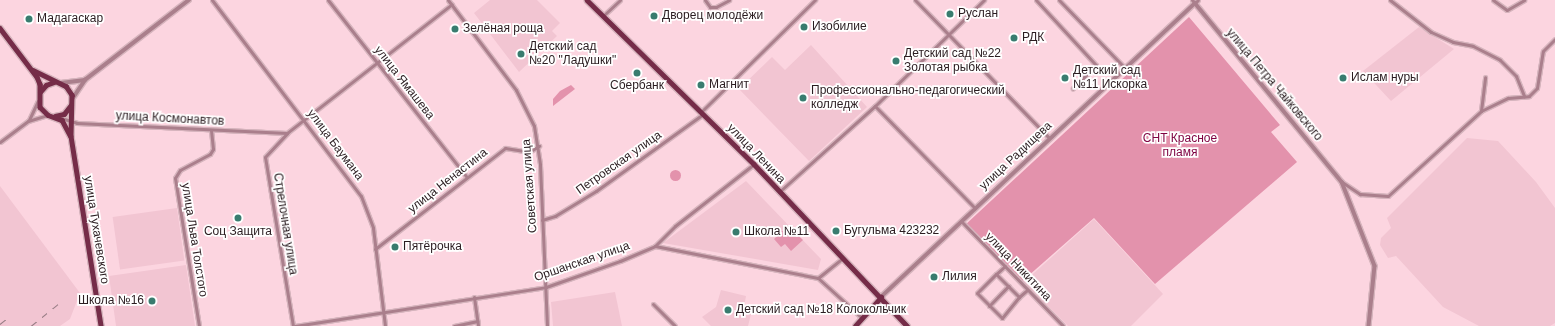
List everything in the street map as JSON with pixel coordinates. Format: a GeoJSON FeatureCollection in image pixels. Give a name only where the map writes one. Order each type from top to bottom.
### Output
{"type":"FeatureCollection","features":[{"type":"Feature","properties":{"kind":"main road","name":"улица Ленина"},"geometry":{"type":"LineString","coordinates":[[587,0],[604,15],[754,164],[778,192],[907,326]]}},
{"type":"Feature","properties":{"kind":"main road"},"geometry":{"type":"LineString","coordinates":[[0,28],[33,70],[40,84],[38,101],[40,107],[48,115],[54,116],[64,114],[72,103],[70,90],[60,83],[33,70]]}},
{"type":"Feature","properties":{"kind":"main road"},"geometry":{"type":"LineString","coordinates":[[39,94],[46,85],[60,83]]}},
{"type":"Feature","properties":{"kind":"main road","name":"улица Тухачевского"},"geometry":{"type":"LineString","coordinates":[[72,103],[71,136],[101,326]]}},
{"type":"Feature","properties":{"kind":"main road"},"geometry":{"type":"LineString","coordinates":[[54,116],[66,124],[71,136]]}},
{"type":"Feature","properties":{"kind":"main road","name":"улица Радищева"},"geometry":{"type":"LineString","coordinates":[[855,326],[880,297]]}},
{"type":"Feature","properties":{"kind":"street"},"geometry":{"type":"LineString","coordinates":[[72,103],[85,80],[189,0]]}},
{"type":"Feature","properties":{"kind":"street","name":"улица Баумана"},"geometry":{"type":"LineString","coordinates":[[212,0],[305,120],[361,196],[373,228],[386,326]]}},
{"type":"Feature","properties":{"kind":"street","name":"улица Ямашева"},"geometry":{"type":"LineString","coordinates":[[328,0],[467,177]]}},
{"type":"Feature","properties":{"kind":"street","name":"Советская улица"},"geometry":{"type":"LineString","coordinates":[[448,0],[516,90],[534,126],[539,146],[547,326]]}},
{"type":"Feature","properties":{"kind":"street"},"geometry":{"type":"LineString","coordinates":[[604,15],[620,0]]}},
{"type":"Feature","properties":{"kind":"street"},"geometry":{"type":"LineString","coordinates":[[705,0],[710,7],[721,7],[729,0]]}},
{"type":"Feature","properties":{"kind":"street","name":"Петровская улица"},"geometry":{"type":"LineString","coordinates":[[542,220],[555,216],[596,192],[702,113],[815,0]]}},
{"type":"Feature","properties":{"kind":"street"},"geometry":{"type":"LineString","coordinates":[[915,0],[1049,138]]}},
{"type":"Feature","properties":{"kind":"street"},"geometry":{"type":"LineString","coordinates":[[778,192],[875,106],[984,0]]}},
{"type":"Feature","properties":{"kind":"street"},"geometry":{"type":"LineString","coordinates":[[1036,0],[1096,66],[1073,88]]}},
{"type":"Feature","properties":{"kind":"street"},"geometry":{"type":"LineString","coordinates":[[1059,0],[1124,67]]}},
{"type":"Feature","properties":{"kind":"street"},"geometry":{"type":"LineString","coordinates":[[1390,0],[1431,32],[1453,42],[1473,46],[1500,60],[1516,76],[1524,96],[1529,96],[1537,88],[1543,51],[1555,39]]}},
{"type":"Feature","properties":{"kind":"street"},"geometry":{"type":"LineString","coordinates":[[1493,0],[1507,10],[1524,0]]}},
{"type":"Feature","properties":{"kind":"street","name":"улица Радищева"},"geometry":{"type":"LineString","coordinates":[[880,297],[1195,1]]}},
{"type":"Feature","properties":{"kind":"street","name":"улица Петра Чайковского"},"geometry":{"type":"LineString","coordinates":[[1195,1],[1342,182],[1360,194],[1388,196],[1481,111],[1508,98],[1524,96]]}},
{"type":"Feature","properties":{"kind":"street"},"geometry":{"type":"LineString","coordinates":[[287,133],[452,4]]}},
{"type":"Feature","properties":{"kind":"street"},"geometry":{"type":"LineString","coordinates":[[1481,111],[1485,77]]}},
{"type":"Feature","properties":{"kind":"street"},"geometry":{"type":"LineString","coordinates":[[60,83],[85,80]]}},
{"type":"Feature","properties":{"kind":"street"},"geometry":{"type":"LineString","coordinates":[[28,121],[38,101]]}},
{"type":"Feature","properties":{"kind":"street"},"geometry":{"type":"LineString","coordinates":[[875,106],[975,208]]}},
{"type":"Feature","properties":{"kind":"street"},"geometry":{"type":"LineString","coordinates":[[0,142],[28,121],[48,115]]}},
{"type":"Feature","properties":{"kind":"street","name":"улица Космонавтов"},"geometry":{"type":"LineString","coordinates":[[54,116],[77,123],[287,133]]}},
{"type":"Feature","properties":{"kind":"street","name":"улица Льва Толстого"},"geometry":{"type":"LineString","coordinates":[[199,326],[174,178],[180,170],[210,154],[213,149],[211,130]]}},
{"type":"Feature","properties":{"kind":"street","name":"Стрелочная улица"},"geometry":{"type":"LineString","coordinates":[[287,133],[265,157],[294,326]]}},
{"type":"Feature","properties":{"kind":"street","name":"улица Ненастина"},"geometry":{"type":"LineString","coordinates":[[375,249],[505,148],[529,152],[539,146]]}},
{"type":"Feature","properties":{"kind":"street"},"geometry":{"type":"LineString","coordinates":[[655,246],[675,226],[754,164]]}},
{"type":"Feature","properties":{"kind":"street","name":"улица Петра Чайковского"},"geometry":{"type":"LineString","coordinates":[[1342,182],[1376,272],[1369,326]]}},
{"type":"Feature","properties":{"kind":"street","name":"улица Никитина"},"geometry":{"type":"LineString","coordinates":[[961,221],[1063,326]]}},
{"type":"Feature","properties":{"kind":"street"},"geometry":{"type":"LineString","coordinates":[[655,246],[818,278],[862,318]]}},
{"type":"Feature","properties":{"kind":"street","name":"Оршанская улица"},"geometry":{"type":"LineString","coordinates":[[294,326],[383,310],[546,287],[620,261],[655,246]]}},
{"type":"Feature","properties":{"kind":"street"},"geometry":{"type":"LineString","coordinates":[[818,278],[843,258]]}},
{"type":"Feature","properties":{"kind":"street"},"geometry":{"type":"LineString","coordinates":[[1005,266],[977,293],[1002,318],[1027,290]]}},
{"type":"Feature","properties":{"kind":"street"},"geometry":{"type":"LineString","coordinates":[[996,274],[1019,298]]}},
{"type":"Feature","properties":{"kind":"street"},"geometry":{"type":"LineString","coordinates":[[989,306],[1008,286]]}},
{"type":"Feature","properties":{"kind":"street"},"geometry":{"type":"LineString","coordinates":[[474,297],[478,326]]}},
{"type":"Feature","properties":{"kind":"street"},"geometry":{"type":"LineString","coordinates":[[653,304],[675,326]]}},
{"type":"Feature","properties":{"kind":"street"},"geometry":{"type":"LineString","coordinates":[[454,326],[478,322]]}},
{"type":"Feature","properties":{"kind":"shaded area","name":"Детский сад №20 \"Ладушки\""},"geometry":{"type":"Polygon","coordinates":[[[490,0],[537,0],[560,23],[552,31],[557,36],[519,72],[474,13],[490,0]]]}},
{"type":"Feature","properties":{"kind":"shaded area"},"geometry":{"type":"Polygon","coordinates":[[[1419,27],[1454,49],[1391,101],[1363,71],[1419,27]]]}},
{"type":"Feature","properties":{"kind":"shaded area","name":"Профессионально-педагогический колледж"},"geometry":{"type":"Polygon","coordinates":[[[811,45],[867,107],[809,161],[739,89],[772,57],[785,70],[811,45]]]}},
{"type":"Feature","properties":{"kind":"shaded area"},"geometry":{"type":"Polygon","coordinates":[[[1467,138],[1498,141],[1536,182],[1555,208],[1555,323],[1550,326],[1479,326],[1443,307],[1396,256],[1388,258],[1380,245],[1381,238],[1391,228],[1387,218],[1467,138]]]}},
{"type":"Feature","properties":{"kind":"shaded area","name":"Школа №11"},"geometry":{"type":"Polygon","coordinates":[[[746,181],[821,259],[818,270],[663,243],[746,181]]]}},
{"type":"Feature","properties":{"kind":"shaded area"},"geometry":{"type":"Polygon","coordinates":[[[0,186],[80,293],[70,319],[60,326],[0,326],[0,186]]]}},
{"type":"Feature","properties":{"kind":"shaded area"},"geometry":{"type":"Polygon","coordinates":[[[177,208],[184,260],[120,270],[113,217],[177,208]]]}},
{"type":"Feature","properties":{"kind":"shaded area"},"geometry":{"type":"Polygon","coordinates":[[[1094,219],[1163,294],[1131,326],[1068,326],[1024,282],[1094,219]]]}},
{"type":"Feature","properties":{"kind":"shaded area","name":"Школа №16"},"geometry":{"type":"Polygon","coordinates":[[[186,265],[195,326],[116,326],[109,276],[186,265]]]}},
{"type":"Feature","properties":{"kind":"shaded area","name":"Детский сад №18 Колокольчик"},"geometry":{"type":"Polygon","coordinates":[[[721,290],[746,296],[743,312],[751,314],[748,326],[711,326],[702,317],[716,307],[721,290]]]}},
{"type":"Feature","properties":{"kind":"shaded area"},"geometry":{"type":"Polygon","coordinates":[[[615,292],[622,326],[553,326],[551,302],[615,292]]]}},
{"type":"Feature","properties":{"kind":"green space","name":"СНТ Красное пламя"},"geometry":{"type":"Polygon","coordinates":[[[1189,17],[1280,125],[1271,132],[1297,162],[1155,284],[1094,218],[1019,284],[964,226],[1189,17]]]}},
{"type":"Feature","properties":{"kind":"green space"},"geometry":{"type":"Polygon","coordinates":[[[571,85],[575,89],[553,106],[553,99],[560,91],[571,85]]]}},
{"type":"Feature","properties":{"kind":"green space"},"geometry":{"type":"Polygon","coordinates":[[[673,170],[677,170],[679,171],[679,179],[673,180],[670,177],[670,173],[673,170]]]}},
{"type":"Feature","properties":{"kind":"green space"},"geometry":{"type":"Polygon","coordinates":[[[788,226],[803,240],[791,251],[785,244],[781,247],[774,239],[788,226]]]}},
{"type":"Feature","properties":{"kind":"railway"},"geometry":{"type":"LineString","coordinates":[[31,326],[61,302]]}},
{"type":"Feature","properties":{"kind":"railway"},"geometry":{"type":"LineString","coordinates":[[0,324],[9,317]]}},
{"type":"Feature","properties":{"kind":"place","name":"Руслан"},"geometry":{"type":"Point","coordinates":[950,14]}},
{"type":"Feature","properties":{"kind":"place","name":"Дворец молодёжи"},"geometry":{"type":"Point","coordinates":[654,16]}},
{"type":"Feature","properties":{"kind":"place","name":"Мадагаскар"},"geometry":{"type":"Point","coordinates":[29,19]}},
{"type":"Feature","properties":{"kind":"place","name":"Изобилие"},"geometry":{"type":"Point","coordinates":[804,27]}},
{"type":"Feature","properties":{"kind":"place","name":"Зелёная роща"},"geometry":{"type":"Point","coordinates":[455,29]}},
{"type":"Feature","properties":{"kind":"place","name":"РДК"},"geometry":{"type":"Point","coordinates":[1014,38]}},
{"type":"Feature","properties":{"kind":"place","name":"Детский сад №20 \"Ладушки\""},"geometry":{"type":"Point","coordinates":[521,54]}},
{"type":"Feature","properties":{"kind":"place","name":"Детский сад №22 Золотая рыбка"},"geometry":{"type":"Point","coordinates":[896,61]}},
{"type":"Feature","properties":{"kind":"place","name":"Сбербанк"},"geometry":{"type":"Point","coordinates":[637,73]}},
{"type":"Feature","properties":{"kind":"place","name":"Детский сад №11 Искорка"},"geometry":{"type":"Point","coordinates":[1065,78]}},
{"type":"Feature","properties":{"kind":"place","name":"Ислам нуры"},"geometry":{"type":"Point","coordinates":[1343,78]}},
{"type":"Feature","properties":{"kind":"place","name":"Магнит"},"geometry":{"type":"Point","coordinates":[701,85]}},
{"type":"Feature","properties":{"kind":"place","name":"Профессионально-педагогический колледж"},"geometry":{"type":"Point","coordinates":[803,98]}},
{"type":"Feature","properties":{"kind":"place","name":"Соц Защита"},"geometry":{"type":"Point","coordinates":[238,218]}},
{"type":"Feature","properties":{"kind":"place","name":"Бугульма 423232"},"geometry":{"type":"Point","coordinates":[836,231]}},
{"type":"Feature","properties":{"kind":"place","name":"Школа №11"},"geometry":{"type":"Point","coordinates":[736,232]}},
{"type":"Feature","properties":{"kind":"place","name":"Пятёрочка"},"geometry":{"type":"Point","coordinates":[395,247]}},
{"type":"Feature","properties":{"kind":"place","name":"Лилия"},"geometry":{"type":"Point","coordinates":[934,277]}},
{"type":"Feature","properties":{"kind":"place","name":"Школа №16"},"geometry":{"type":"Point","coordinates":[152,301]}},
{"type":"Feature","properties":{"kind":"place","name":"Детский сад №18 Колокольчик"},"geometry":{"type":"Point","coordinates":[728,310]}}]}
